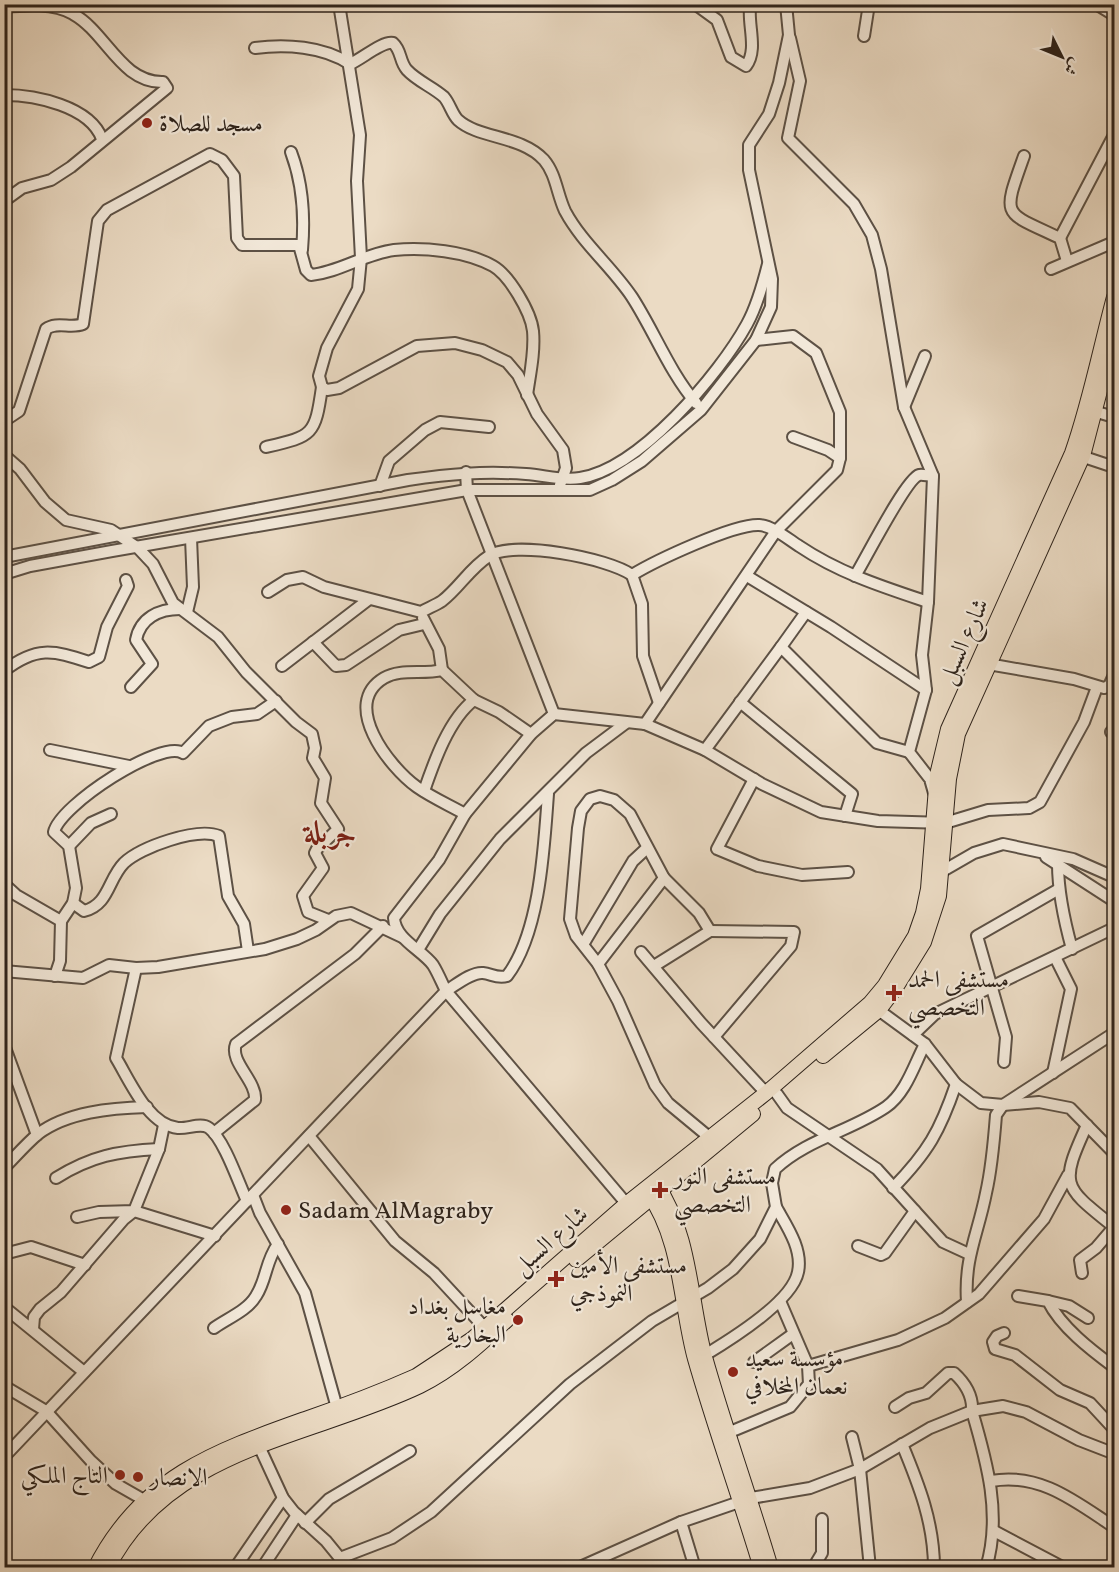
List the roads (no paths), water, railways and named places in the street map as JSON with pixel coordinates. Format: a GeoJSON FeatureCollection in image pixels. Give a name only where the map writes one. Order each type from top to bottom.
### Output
{"type":"FeatureCollection","features":[{"type":"Feature","properties":{"kind":"main road","name":"شارع السبل"},"geometry":{"type":"LineString","coordinates":[[1091,410],[1092,376],[1114,297]]}},
{"type":"Feature","properties":{"kind":"main road","name":"شارع السبل"},"geometry":{"type":"LineString","coordinates":[[874,1007],[900,963],[923,913],[958,734],[1078,455],[1114,337]]}},
{"type":"Feature","properties":{"kind":"main road","name":"شارع السبل"},"geometry":{"type":"LineString","coordinates":[[95,1568],[116,1530],[149,1502],[177,1473],[216,1452],[417,1376],[447,1358],[895,990],[924,942],[939,896],[941,872],[936,796],[940,757],[948,729],[1078,455]]}},
{"type":"Feature","properties":{"kind":"main road","name":"شارع السبل"},"geometry":{"type":"LineString","coordinates":[[653,1190],[709,1137],[771,1093]]}},
{"type":"Feature","properties":{"kind":"main road"},"geometry":{"type":"LineString","coordinates":[[653,1190],[676,1228],[690,1298],[705,1355],[730,1432],[761,1568]]}},
{"type":"Feature","properties":{"kind":"main road","name":"شارع السبل"},"geometry":{"type":"LineString","coordinates":[[108,1568],[149,1502],[201,1471],[260,1446],[389,1400],[423,1385],[478,1346],[630,1208]]}},
{"type":"Feature","properties":{"kind":"main road"},"geometry":{"type":"LineString","coordinates":[[690,1298],[695,1356],[771,1568]]}},
{"type":"Feature","properties":{"kind":"street"},"geometry":{"type":"LineString","coordinates":[[266,447],[310,434],[315,427],[322,387],[319,376],[327,348],[358,289],[361,258],[357,181],[360,135],[339,4]]}},
{"type":"Feature","properties":{"kind":"street"},"geometry":{"type":"LineString","coordinates":[[695,4],[717,20],[731,57],[746,66],[751,59],[753,49],[749,21],[750,8],[755,4]]}},
{"type":"Feature","properties":{"kind":"street"},"geometry":{"type":"LineString","coordinates":[[786,4],[789,35],[800,81],[788,138],[854,204],[872,235],[881,268],[904,407],[933,476],[928,602],[922,655],[926,690],[909,752]]}},
{"type":"Feature","properties":{"kind":"street"},"geometry":{"type":"LineString","coordinates":[[864,36],[869,4]]}},
{"type":"Feature","properties":{"kind":"street"},"geometry":{"type":"LineString","coordinates":[[1096,4],[1114,15]]}},
{"type":"Feature","properties":{"kind":"street"},"geometry":{"type":"LineString","coordinates":[[4,7],[29,5],[73,14],[134,73],[150,82],[166,84],[167,88],[51,180],[22,188],[4,201]]}},
{"type":"Feature","properties":{"kind":"street"},"geometry":{"type":"LineString","coordinates":[[4,574],[30,566],[467,490],[590,490],[612,480],[642,461],[702,410],[756,340],[771,307],[773,291],[763,226],[749,170],[749,145],[769,114],[779,83],[789,35]]}},
{"type":"Feature","properties":{"kind":"street"},"geometry":{"type":"LineString","coordinates":[[350,64],[369,55],[381,44],[393,43],[399,48],[402,63],[408,72],[444,97],[456,119],[467,126],[531,149],[543,159],[550,168],[565,210],[581,235],[601,256],[632,296],[691,398],[702,410]]}},
{"type":"Feature","properties":{"kind":"street"},"geometry":{"type":"LineString","coordinates":[[255,48],[280,45],[329,54],[350,64]]}},
{"type":"Feature","properties":{"kind":"street"},"geometry":{"type":"LineString","coordinates":[[4,95],[28,95],[54,102],[98,128],[102,139]]}},
{"type":"Feature","properties":{"kind":"street"},"geometry":{"type":"LineString","coordinates":[[1067,261],[1060,238],[1114,135]]}},
{"type":"Feature","properties":{"kind":"street"},"geometry":{"type":"LineString","coordinates":[[291,152],[299,174],[306,214],[302,250],[306,270],[310,274],[326,273],[361,258],[394,250],[434,251],[465,256],[494,266],[523,303],[533,330],[527,395]]}},
{"type":"Feature","properties":{"kind":"street"},"geometry":{"type":"LineString","coordinates":[[4,421],[19,411],[46,329],[53,325],[77,327],[83,324],[98,221],[107,210],[177,169],[210,154],[222,160],[234,176],[237,238],[242,245],[298,245],[302,250]]}},
{"type":"Feature","properties":{"kind":"street"},"geometry":{"type":"LineString","coordinates":[[1024,156],[1010,194],[1010,209],[1014,217],[1060,238]]}},
{"type":"Feature","properties":{"kind":"street"},"geometry":{"type":"LineString","coordinates":[[1051,269],[1114,242]]}},
{"type":"Feature","properties":{"kind":"street"},"geometry":{"type":"LineString","coordinates":[[4,557],[466,472],[529,474],[562,479],[606,472],[646,444],[691,398],[727,356],[748,323],[763,285],[768,264]]}},
{"type":"Feature","properties":{"kind":"street"},"geometry":{"type":"LineString","coordinates":[[645,724],[776,531],[837,470],[840,458],[840,412],[816,353],[793,336],[756,340]]}},
{"type":"Feature","properties":{"kind":"street"},"geometry":{"type":"LineString","coordinates":[[322,387],[327,390],[339,388],[417,346],[454,343],[482,350],[507,362],[537,414],[563,450],[566,468],[558,490]]}},
{"type":"Feature","properties":{"kind":"street"},"geometry":{"type":"LineString","coordinates":[[904,407],[925,356]]}},
{"type":"Feature","properties":{"kind":"street"},"geometry":{"type":"LineString","coordinates":[[1091,410],[1114,417]]}},
{"type":"Feature","properties":{"kind":"street"},"geometry":{"type":"LineString","coordinates":[[380,486],[389,461],[425,430],[440,422],[489,427]]}},
{"type":"Feature","properties":{"kind":"street"},"geometry":{"type":"LineString","coordinates":[[793,438],[828,450],[840,458]]}},
{"type":"Feature","properties":{"kind":"street"},"geometry":{"type":"LineString","coordinates":[[4,455],[20,469],[45,502],[66,520],[111,530],[138,548],[153,564],[165,590],[184,611],[218,637],[246,672],[312,734],[315,748],[312,758],[325,778],[321,804],[338,829],[317,849],[315,853],[323,868],[303,896],[308,912],[328,920]]}},
{"type":"Feature","properties":{"kind":"street"},"geometry":{"type":"LineString","coordinates":[[1078,455],[1114,467]]}},
{"type":"Feature","properties":{"kind":"street"},"geometry":{"type":"LineString","coordinates":[[466,472],[467,490],[490,555],[554,714]]}},
{"type":"Feature","properties":{"kind":"street"},"geometry":{"type":"LineString","coordinates":[[855,576],[880,536],[896,503],[914,478],[920,475],[933,476]]}},
{"type":"Feature","properties":{"kind":"street"},"geometry":{"type":"LineString","coordinates":[[632,575],[660,558],[737,530],[759,525],[776,531],[820,560],[855,576],[928,602]]}},
{"type":"Feature","properties":{"kind":"street"},"geometry":{"type":"LineString","coordinates":[[184,611],[193,587],[191,538]]}},
{"type":"Feature","properties":{"kind":"street"},"geometry":{"type":"LineString","coordinates":[[268,592],[287,580],[303,577],[324,587],[421,612],[442,601],[471,570],[490,555],[509,550],[534,550],[620,567],[632,575],[642,604],[643,656],[659,703]]}},
{"type":"Feature","properties":{"kind":"street"},"geometry":{"type":"LineString","coordinates":[[747,576],[926,690]]}},
{"type":"Feature","properties":{"kind":"street"},"geometry":{"type":"LineString","coordinates":[[4,671],[30,654],[57,651],[89,662],[99,657],[107,627],[122,603],[128,586],[126,580]]}},
{"type":"Feature","properties":{"kind":"street"},"geometry":{"type":"LineString","coordinates":[[282,666],[368,600]]}},
{"type":"Feature","properties":{"kind":"street"},"geometry":{"type":"LineString","coordinates":[[131,687],[152,664],[136,640],[138,631],[151,616],[164,609],[184,611]]}},
{"type":"Feature","properties":{"kind":"street"},"geometry":{"type":"LineString","coordinates":[[421,612],[424,624],[439,649],[442,670],[474,700],[499,712],[531,734]]}},
{"type":"Feature","properties":{"kind":"street"},"geometry":{"type":"LineString","coordinates":[[705,750],[806,612]]}},
{"type":"Feature","properties":{"kind":"street"},"geometry":{"type":"LineString","coordinates":[[314,642],[336,666],[346,665],[399,630],[424,624]]}},
{"type":"Feature","properties":{"kind":"street"},"geometry":{"type":"LineString","coordinates":[[781,647],[877,743],[909,752],[930,779],[936,796]]}},
{"type":"Feature","properties":{"kind":"street"},"geometry":{"type":"LineString","coordinates":[[988,664],[1074,679],[1097,687],[1109,686],[1114,675]]}},
{"type":"Feature","properties":{"kind":"street"},"geometry":{"type":"LineString","coordinates":[[442,670],[393,673],[373,687],[365,708],[369,724],[393,765],[424,791],[465,814]]}},
{"type":"Feature","properties":{"kind":"street"},"geometry":{"type":"LineString","coordinates":[[404,939],[394,925],[394,918],[439,860],[465,814],[531,734],[554,714],[645,724],[705,750],[754,779],[821,812],[878,821],[939,823],[988,810],[1029,808],[1040,802],[1084,722],[1097,687]]}},
{"type":"Feature","properties":{"kind":"street"},"geometry":{"type":"LineString","coordinates":[[424,791],[450,731],[466,706],[474,700]]}},
{"type":"Feature","properties":{"kind":"street"},"geometry":{"type":"LineString","coordinates":[[55,976],[60,961],[61,921],[73,903],[76,888],[69,846],[54,832],[56,824],[84,797],[129,766],[173,750],[183,753],[209,726],[232,717],[257,714],[276,701]]}},
{"type":"Feature","properties":{"kind":"street"},"geometry":{"type":"LineString","coordinates":[[740,702],[852,794],[845,816]]}},
{"type":"Feature","properties":{"kind":"street"},"geometry":{"type":"LineString","coordinates":[[418,950],[440,914],[482,859],[586,753],[626,723]]}},
{"type":"Feature","properties":{"kind":"street"},"geometry":{"type":"LineString","coordinates":[[50,750],[129,766]]}},
{"type":"Feature","properties":{"kind":"street"},"geometry":{"type":"LineString","coordinates":[[754,779],[717,849],[759,866],[802,875],[848,872]]}},
{"type":"Feature","properties":{"kind":"street"},"geometry":{"type":"LineString","coordinates":[[4,1457],[446,991],[473,975],[507,976],[524,950],[540,870],[548,794]]}},
{"type":"Feature","properties":{"kind":"street"},"geometry":{"type":"LineString","coordinates":[[709,1137],[668,1103],[655,1085],[618,1000],[598,964],[584,943],[576,936],[570,919],[581,811],[590,799],[600,796],[614,800],[630,814],[664,878],[699,913],[710,931]]}},
{"type":"Feature","properties":{"kind":"street"},"geometry":{"type":"LineString","coordinates":[[69,846],[91,823],[111,814]]}},
{"type":"Feature","properties":{"kind":"street"},"geometry":{"type":"LineString","coordinates":[[73,903],[84,911],[102,902],[122,865],[138,852],[198,833],[210,832],[219,836],[228,896],[244,924],[248,951]]}},
{"type":"Feature","properties":{"kind":"street"},"geometry":{"type":"LineString","coordinates":[[941,872],[974,853],[1003,844],[1073,859],[1114,877]]}},
{"type":"Feature","properties":{"kind":"street"},"geometry":{"type":"LineString","coordinates":[[584,943],[633,861],[647,848]]}},
{"type":"Feature","properties":{"kind":"street"},"geometry":{"type":"LineString","coordinates":[[1032,850],[1058,864],[1114,902]]}},
{"type":"Feature","properties":{"kind":"street"},"geometry":{"type":"LineString","coordinates":[[1058,864],[1059,889],[1072,949]]}},
{"type":"Feature","properties":{"kind":"street"},"geometry":{"type":"LineString","coordinates":[[598,964],[664,878]]}},
{"type":"Feature","properties":{"kind":"street"},"geometry":{"type":"LineString","coordinates":[[4,884],[16,895],[61,921]]}},
{"type":"Feature","properties":{"kind":"street"},"geometry":{"type":"LineString","coordinates":[[1004,1062],[1006,1037],[977,936],[1059,889]]}},
{"type":"Feature","properties":{"kind":"street"},"geometry":{"type":"LineString","coordinates":[[4,971],[83,978],[109,965],[136,968],[248,951],[297,939],[316,930],[328,920],[351,913],[383,926],[418,950],[433,966],[446,991],[630,1208]]}},
{"type":"Feature","properties":{"kind":"street"},"geometry":{"type":"LineString","coordinates":[[214,1132],[255,1101],[256,1092],[236,1055],[236,1044],[355,954],[383,926]]}},
{"type":"Feature","properties":{"kind":"street"},"geometry":{"type":"LineString","coordinates":[[913,1035],[935,1014],[1114,928]]}},
{"type":"Feature","properties":{"kind":"street"},"geometry":{"type":"LineString","coordinates":[[654,966],[710,931],[794,932],[791,946],[714,1037]]}},
{"type":"Feature","properties":{"kind":"street"},"geometry":{"type":"LineString","coordinates":[[641,952],[714,1037],[787,1108],[877,1169],[943,1242],[969,1254]]}},
{"type":"Feature","properties":{"kind":"street"},"geometry":{"type":"LineString","coordinates":[[1053,1072],[1071,988],[1055,957]]}},
{"type":"Feature","properties":{"kind":"street"},"geometry":{"type":"LineString","coordinates":[[136,968],[116,1058],[147,1107],[164,1125],[177,1128],[202,1125],[214,1132],[305,1293],[337,1408]]}},
{"type":"Feature","properties":{"kind":"street"},"geometry":{"type":"LineString","coordinates":[[874,1007],[925,1044],[956,1084],[981,1103],[1003,1105],[1039,1102],[1070,1108],[1114,1153]]}},
{"type":"Feature","properties":{"kind":"street"},"geometry":{"type":"LineString","coordinates":[[968,1302],[966,1279],[969,1254],[986,1195],[996,1115],[1003,1105],[1114,1033]]}},
{"type":"Feature","properties":{"kind":"street"},"geometry":{"type":"LineString","coordinates":[[705,1355],[738,1335],[780,1301],[798,1272],[794,1240],[776,1207],[772,1183],[776,1169],[826,1135],[887,1106],[904,1088],[925,1044]]}},
{"type":"Feature","properties":{"kind":"street"},"geometry":{"type":"LineString","coordinates":[[6,1050],[37,1135]]}},
{"type":"Feature","properties":{"kind":"street"},"geometry":{"type":"LineString","coordinates":[[893,1188],[919,1161],[935,1138],[956,1084]]}},
{"type":"Feature","properties":{"kind":"street"},"geometry":{"type":"LineString","coordinates":[[4,1168],[37,1135],[53,1125],[100,1110],[147,1107]]}},
{"type":"Feature","properties":{"kind":"street"},"geometry":{"type":"LineString","coordinates":[[33,1329],[34,1317],[40,1309],[60,1292],[124,1219],[134,1211],[159,1149],[164,1125]]}},
{"type":"Feature","properties":{"kind":"street"},"geometry":{"type":"LineString","coordinates":[[808,1366],[898,1340],[945,1318],[979,1294],[1044,1219],[1068,1175],[1074,1154],[1087,1125]]}},
{"type":"Feature","properties":{"kind":"street"},"geometry":{"type":"LineString","coordinates":[[309,1136],[395,1241],[434,1273],[485,1328]]}},
{"type":"Feature","properties":{"kind":"street"},"geometry":{"type":"LineString","coordinates":[[56,1178],[86,1161],[120,1151],[159,1149]]}},
{"type":"Feature","properties":{"kind":"street"},"geometry":{"type":"LineString","coordinates":[[1068,1175],[1074,1192],[1114,1227],[1095,1248],[1080,1260],[1082,1273]]}},
{"type":"Feature","properties":{"kind":"street"},"geometry":{"type":"LineString","coordinates":[[340,1558],[392,1538],[431,1512],[570,1384],[652,1321],[708,1288],[740,1261],[760,1239],[776,1207]]}},
{"type":"Feature","properties":{"kind":"street"},"geometry":{"type":"LineString","coordinates":[[77,1217],[99,1212],[134,1211],[214,1236]]}},
{"type":"Feature","properties":{"kind":"street"},"geometry":{"type":"LineString","coordinates":[[858,1246],[880,1255],[885,1253],[915,1211]]}},
{"type":"Feature","properties":{"kind":"street"},"geometry":{"type":"LineString","coordinates":[[214,1328],[245,1309],[256,1296],[268,1257],[278,1244]]}},
{"type":"Feature","properties":{"kind":"street"},"geometry":{"type":"LineString","coordinates":[[4,1254],[31,1247],[85,1265]]}},
{"type":"Feature","properties":{"kind":"street"},"geometry":{"type":"LineString","coordinates":[[1018,1296],[1069,1306],[1088,1318]]}},
{"type":"Feature","properties":{"kind":"street"},"geometry":{"type":"LineString","coordinates":[[730,1432],[790,1407],[809,1384],[808,1366],[780,1301]]}},
{"type":"Feature","properties":{"kind":"street"},"geometry":{"type":"LineString","coordinates":[[1048,1301],[1053,1310],[1095,1353],[1114,1366]]}},
{"type":"Feature","properties":{"kind":"street"},"geometry":{"type":"LineString","coordinates":[[4,1307],[84,1372]]}},
{"type":"Feature","properties":{"kind":"street"},"geometry":{"type":"LineString","coordinates":[[1004,1333],[997,1336],[993,1342],[995,1349],[1015,1355],[1060,1390],[1090,1403],[1114,1429]]}},
{"type":"Feature","properties":{"kind":"street"},"geometry":{"type":"LineString","coordinates":[[754,1362],[793,1334]]}},
{"type":"Feature","properties":{"kind":"street"},"geometry":{"type":"LineString","coordinates":[[895,1407],[909,1398],[926,1393],[948,1373],[954,1373],[973,1400],[972,1411],[991,1481],[994,1530],[986,1568]]}},
{"type":"Feature","properties":{"kind":"street"},"geometry":{"type":"LineString","coordinates":[[4,1386],[46,1411],[90,1461],[116,1485],[149,1502]]}},
{"type":"Feature","properties":{"kind":"street"},"geometry":{"type":"LineString","coordinates":[[578,1568],[681,1522],[746,1499],[810,1488],[860,1469],[930,1428],[972,1411],[1003,1406],[1026,1412],[1079,1440],[1113,1452]]}},
{"type":"Feature","properties":{"kind":"street"},"geometry":{"type":"LineString","coordinates":[[852,1437],[860,1469],[870,1568]]}},
{"type":"Feature","properties":{"kind":"street"},"geometry":{"type":"LineString","coordinates":[[902,1444],[922,1490],[934,1540],[934,1568]]}},
{"type":"Feature","properties":{"kind":"street"},"geometry":{"type":"LineString","coordinates":[[260,1446],[283,1498],[301,1519],[326,1541],[348,1568]]}},
{"type":"Feature","properties":{"kind":"street"},"geometry":{"type":"LineString","coordinates":[[262,1568],[301,1519],[329,1499],[410,1451]]}},
{"type":"Feature","properties":{"kind":"street"},"geometry":{"type":"LineString","coordinates":[[991,1481],[1009,1478],[1024,1479],[1054,1488],[1114,1527]]}},
{"type":"Feature","properties":{"kind":"street"},"geometry":{"type":"LineString","coordinates":[[235,1568],[283,1498]]}},
{"type":"Feature","properties":{"kind":"street"},"geometry":{"type":"LineString","coordinates":[[813,1568],[822,1553],[822,1519]]}},
{"type":"Feature","properties":{"kind":"street"},"geometry":{"type":"LineString","coordinates":[[681,1522],[695,1568]]}},
{"type":"Feature","properties":{"kind":"street"},"geometry":{"type":"LineString","coordinates":[[994,1530],[1062,1567]]}},
{"type":"Feature","properties":{"kind":"place","name":"مسجد للصلاة"},"geometry":{"type":"Point","coordinates":[147,123]}},
{"type":"Feature","properties":{"kind":"place","name":"مستشفى الحمد التخصصي"},"geometry":{"type":"Point","coordinates":[894,993]}},
{"type":"Feature","properties":{"kind":"place","name":"مستشفى النور التخصصي"},"geometry":{"type":"Point","coordinates":[660,1190]}},
{"type":"Feature","properties":{"kind":"place","name":"Sadam AlMagraby"},"geometry":{"type":"Point","coordinates":[286,1210]}},
{"type":"Feature","properties":{"kind":"place","name":"مستشفى الأمين النموذجي"},"geometry":{"type":"Point","coordinates":[556,1279]}},
{"type":"Feature","properties":{"kind":"place","name":"مغاسل بغداد البخارية"},"geometry":{"type":"Point","coordinates":[518,1320]}},
{"type":"Feature","properties":{"kind":"place","name":"مؤسسة سعيد نعمان المخلافي"},"geometry":{"type":"Point","coordinates":[733,1372]}},
{"type":"Feature","properties":{"kind":"place","name":"التاج الملكي"},"geometry":{"type":"Point","coordinates":[120,1475]}},
{"type":"Feature","properties":{"kind":"place","name":"الانصار"},"geometry":{"type":"Point","coordinates":[138,1477]}},
{"type":"Feature","properties":{"kind":"district","name":"جربلة"},"geometry":{"type":"Point","coordinates":[330,832]}}]}
